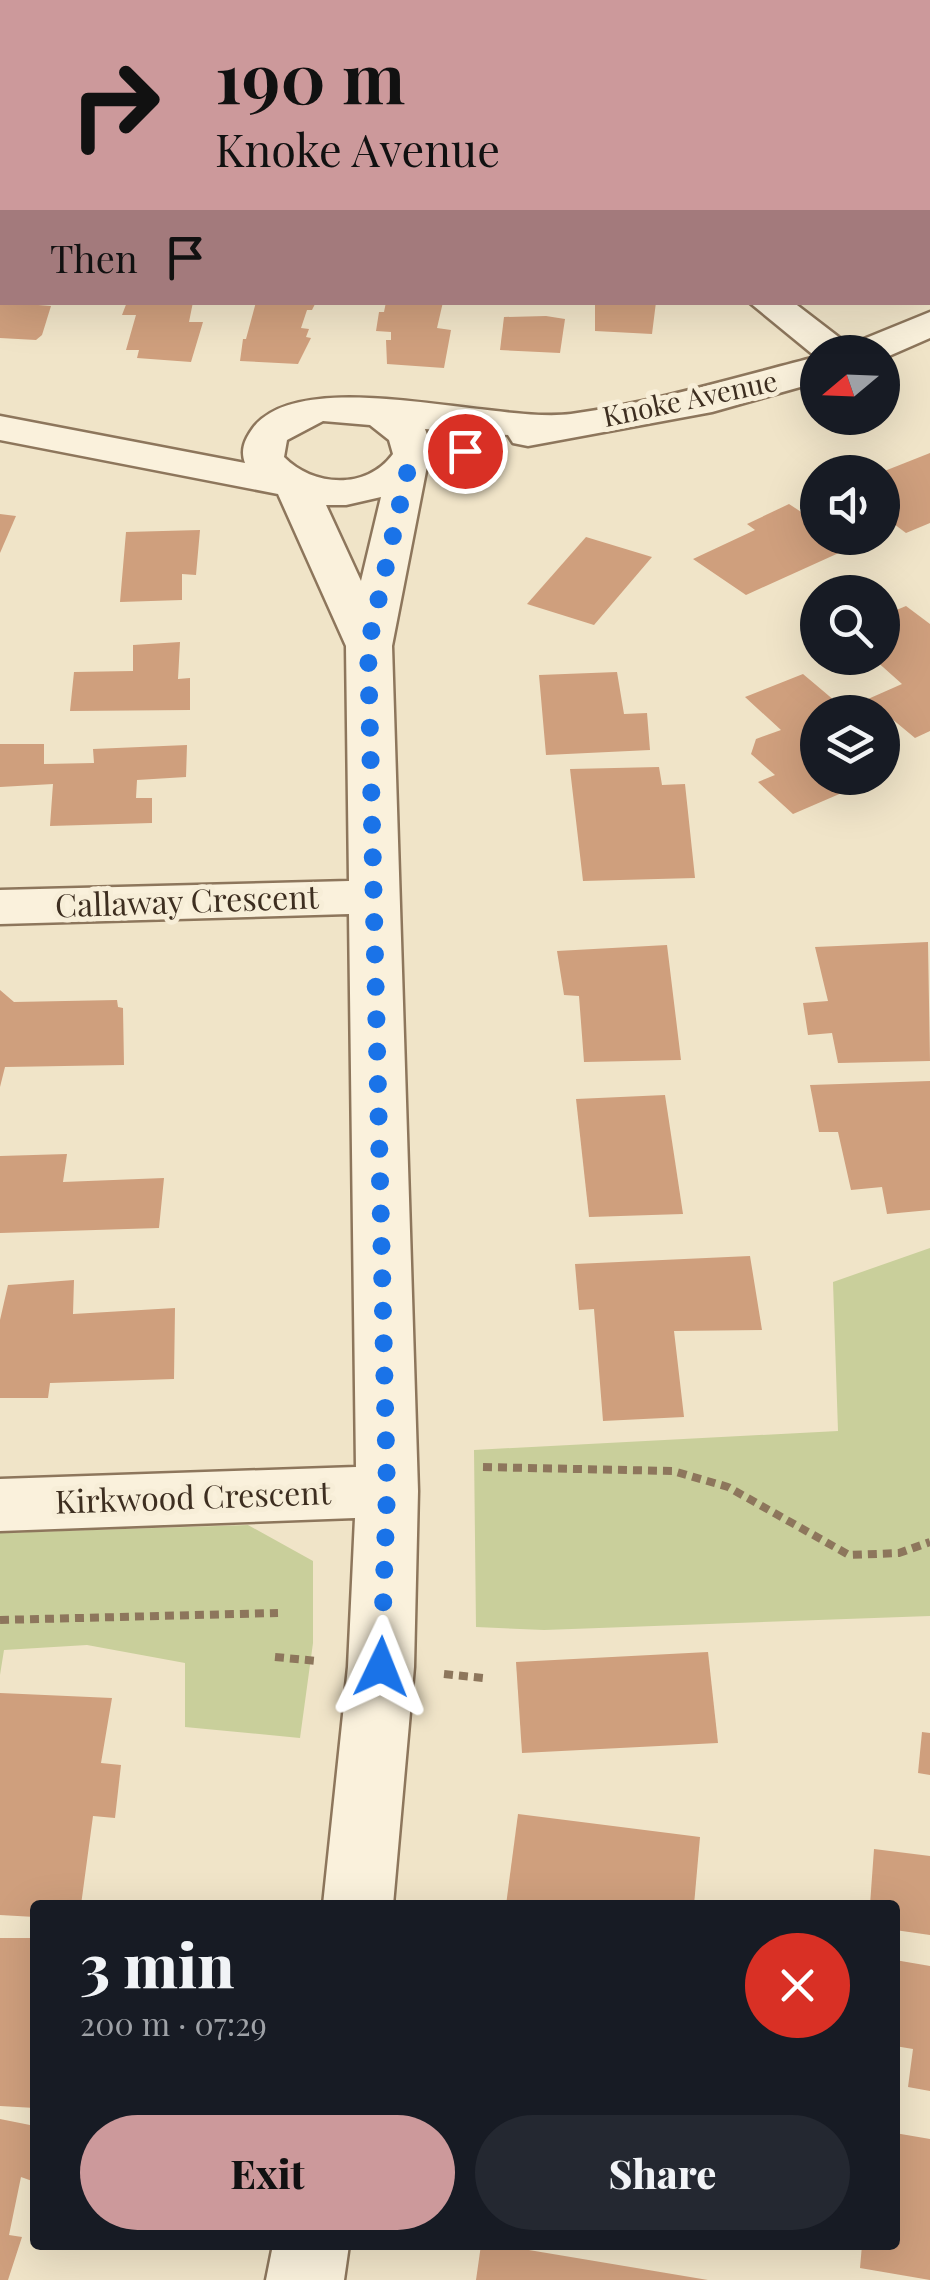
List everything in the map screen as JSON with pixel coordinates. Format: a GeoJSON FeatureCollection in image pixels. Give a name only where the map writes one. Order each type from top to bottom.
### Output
{"type":"FeatureCollection","features":[{"type":"Feature","properties":{"kind":"street"},"geometry":{"type":"LineString","coordinates":[[772,305],[812,335]]}},
{"type":"Feature","properties":{"kind":"street"},"geometry":{"type":"LineString","coordinates":[[900,337],[930,324]]}},
{"type":"Feature","properties":{"kind":"street","name":"Knoke Avenue"},"geometry":{"type":"LineString","coordinates":[[410,467],[561,426],[712,400],[800,374]]}},
{"type":"Feature","properties":{"kind":"street"},"geometry":{"type":"LineString","coordinates":[[92,443],[228,442],[272,430],[285,420],[323,409],[365,410],[402,424],[413,437],[416,451],[368,646],[387,1491],[381,1667],[358,1900]]}},
{"type":"Feature","properties":{"kind":"street","name":"Knoke Avenue"},"geometry":{"type":"LineString","coordinates":[[383,415],[561,426]]}},
{"type":"Feature","properties":{"kind":"street"},"geometry":{"type":"LineString","coordinates":[[0,428],[92,443],[316,492],[359,492],[380,486],[410,467]]}},
{"type":"Feature","properties":{"kind":"street"},"geometry":{"type":"LineString","coordinates":[[272,430],[262,449],[263,459],[268,468],[293,486],[368,646]]}},
{"type":"Feature","properties":{"kind":"street","name":"Callaway Crescent"},"geometry":{"type":"LineString","coordinates":[[0,908],[373,897]]}},
{"type":"Feature","properties":{"kind":"street","name":"Kirkwood Crescent"},"geometry":{"type":"LineString","coordinates":[[0,1505],[387,1491]]}},
{"type":"Feature","properties":{"kind":"street"},"geometry":{"type":"LineString","coordinates":[[305,2280],[310,2250]]}},
{"type":"Feature","properties":{"kind":"path"},"geometry":{"type":"LineString","coordinates":[[483,1467],[673,1471],[728,1487],[849,1555],[898,1553],[930,1542]]}},
{"type":"Feature","properties":{"kind":"path"},"geometry":{"type":"LineString","coordinates":[[0,1620],[278,1613]]}},
{"type":"Feature","properties":{"kind":"green space"},"geometry":{"type":"Polygon","coordinates":[[[930,1248],[930,1616],[544,1630],[476,1627],[474,1450],[838,1431],[833,1282],[930,1248]]]}},
{"type":"Feature","properties":{"kind":"green space"},"geometry":{"type":"Polygon","coordinates":[[[248,1525],[313,1561],[313,1643],[300,1738],[185,1727],[185,1663],[87,1645],[4,1650],[0,1675],[0,1533],[248,1525]]]}},
{"type":"Feature","properties":{"kind":"building"},"geometry":{"type":"Polygon","coordinates":[[[0,305],[51,306],[42,335],[36,340],[0,338],[0,305]]]}},
{"type":"Feature","properties":{"kind":"building"},"geometry":{"type":"Polygon","coordinates":[[[126,305],[192,305],[189,322],[203,322],[191,362],[137,358],[139,350],[126,350],[136,315],[122,315],[126,305]]]}},
{"type":"Feature","properties":{"kind":"building"},"geometry":{"type":"Polygon","coordinates":[[[255,305],[314,305],[307,310],[301,328],[309,329],[306,337],[311,338],[298,364],[240,361],[255,305]]]}},
{"type":"Feature","properties":{"kind":"building"},"geometry":{"type":"Polygon","coordinates":[[[385,305],[442,305],[437,328],[451,330],[444,368],[387,364],[386,340],[391,340],[391,332],[376,331],[379,312],[384,312],[385,305]]]}},
{"type":"Feature","properties":{"kind":"building"},"geometry":{"type":"Polygon","coordinates":[[[595,305],[656,305],[652,334],[595,331],[595,305]]]}},
{"type":"Feature","properties":{"kind":"building"},"geometry":{"type":"Polygon","coordinates":[[[504,317],[565,319],[560,353],[500,350],[504,317]]]}},
{"type":"Feature","properties":{"kind":"building"},"geometry":{"type":"Polygon","coordinates":[[[930,453],[930,523],[906,533],[900,528],[900,465],[930,453]]]}},
{"type":"Feature","properties":{"kind":"building"},"geometry":{"type":"Polygon","coordinates":[[[789,504],[800,511],[800,555],[834,555],[746,595],[693,559],[755,530],[747,524],[789,504]]]}},
{"type":"Feature","properties":{"kind":"building"},"geometry":{"type":"Polygon","coordinates":[[[0,514],[16,516],[0,553],[0,514]]]}},
{"type":"Feature","properties":{"kind":"building"},"geometry":{"type":"Polygon","coordinates":[[[200,530],[196,575],[182,574],[182,600],[120,602],[126,532],[200,530]]]}},
{"type":"Feature","properties":{"kind":"building"},"geometry":{"type":"Polygon","coordinates":[[[586,537],[652,557],[594,625],[527,604],[586,537]]]}},
{"type":"Feature","properties":{"kind":"building"},"geometry":{"type":"Polygon","coordinates":[[[906,606],[930,624],[930,731],[915,738],[900,726],[900,695],[877,695],[902,684],[892,675],[900,675],[900,608],[906,606]]]}},
{"type":"Feature","properties":{"kind":"building"},"geometry":{"type":"Polygon","coordinates":[[[180,642],[178,679],[190,678],[190,710],[70,711],[74,672],[133,671],[133,645],[180,642]]]}},
{"type":"Feature","properties":{"kind":"building"},"geometry":{"type":"Polygon","coordinates":[[[617,672],[624,714],[647,713],[650,750],[546,755],[539,675],[617,672]]]}},
{"type":"Feature","properties":{"kind":"building"},"geometry":{"type":"Polygon","coordinates":[[[800,675],[828,695],[800,695],[800,795],[837,795],[793,814],[758,782],[775,775],[751,754],[756,739],[781,730],[745,697],[800,675]]]}},
{"type":"Feature","properties":{"kind":"building"},"geometry":{"type":"Polygon","coordinates":[[[0,744],[44,744],[44,764],[94,763],[93,749],[187,745],[186,777],[137,780],[136,798],[152,798],[152,823],[50,826],[53,784],[0,787],[0,744]]]}},
{"type":"Feature","properties":{"kind":"building"},"geometry":{"type":"Polygon","coordinates":[[[659,767],[662,785],[685,784],[695,878],[583,881],[570,769],[659,767]]]}},
{"type":"Feature","properties":{"kind":"building"},"geometry":{"type":"Polygon","coordinates":[[[928,942],[930,1061],[838,1063],[832,1033],[808,1035],[803,1003],[828,1001],[815,947],[928,942]]]}},
{"type":"Feature","properties":{"kind":"building"},"geometry":{"type":"Polygon","coordinates":[[[667,945],[681,1060],[584,1062],[579,996],[564,995],[557,951],[667,945]]]}},
{"type":"Feature","properties":{"kind":"building"},"geometry":{"type":"Polygon","coordinates":[[[0,990],[14,1002],[117,1000],[118,1007],[123,1008],[124,1065],[5,1067],[0,1087],[0,990]]]}},
{"type":"Feature","properties":{"kind":"building"},"geometry":{"type":"Polygon","coordinates":[[[930,1081],[930,1210],[887,1214],[882,1187],[851,1190],[838,1132],[819,1132],[810,1085],[930,1081]]]}},
{"type":"Feature","properties":{"kind":"building"},"geometry":{"type":"Polygon","coordinates":[[[665,1095],[683,1214],[589,1217],[576,1099],[665,1095]]]}},
{"type":"Feature","properties":{"kind":"building"},"geometry":{"type":"Polygon","coordinates":[[[67,1154],[63,1182],[164,1178],[159,1228],[0,1233],[0,1156],[67,1154]]]}},
{"type":"Feature","properties":{"kind":"building"},"geometry":{"type":"Polygon","coordinates":[[[750,1256],[762,1330],[674,1331],[684,1417],[603,1421],[594,1309],[579,1310],[575,1264],[750,1256]]]}},
{"type":"Feature","properties":{"kind":"building"},"geometry":{"type":"Polygon","coordinates":[[[74,1280],[73,1314],[175,1308],[174,1379],[50,1383],[48,1398],[0,1398],[0,1320],[8,1285],[74,1280]]]}},
{"type":"Feature","properties":{"kind":"building"},"geometry":{"type":"Polygon","coordinates":[[[708,1652],[718,1743],[522,1753],[516,1662],[708,1652]]]}},
{"type":"Feature","properties":{"kind":"building"},"geometry":{"type":"Polygon","coordinates":[[[0,1693],[112,1698],[101,1763],[121,1765],[115,1818],[93,1816],[82,1900],[30,1900],[30,1917],[0,1915],[0,1693]]]}},
{"type":"Feature","properties":{"kind":"building"},"geometry":{"type":"Polygon","coordinates":[[[922,1732],[930,1733],[930,1775],[918,1773],[922,1732]]]}},
{"type":"Feature","properties":{"kind":"building"},"geometry":{"type":"Polygon","coordinates":[[[518,1814],[700,1837],[694,1900],[507,1900],[518,1814]]]}},
{"type":"Feature","properties":{"kind":"building"},"geometry":{"type":"Polygon","coordinates":[[[874,1849],[930,1856],[930,1935],[900,1931],[900,1900],[870,1900],[874,1849]]]}},
{"type":"Feature","properties":{"kind":"building"},"geometry":{"type":"Polygon","coordinates":[[[0,1938],[30,1938],[30,2108],[0,2106],[0,1938]]]}},
{"type":"Feature","properties":{"kind":"building"},"geometry":{"type":"Polygon","coordinates":[[[900,1961],[930,1966],[930,2091],[908,2087],[913,2049],[900,2047],[900,1961]]]}},
{"type":"Feature","properties":{"kind":"building"},"geometry":{"type":"Polygon","coordinates":[[[0,2119],[30,2125],[30,2180],[21,2177],[9,2235],[22,2237],[8,2280],[0,2280],[0,2119]]]}},
{"type":"Feature","properties":{"kind":"building"},"geometry":{"type":"Polygon","coordinates":[[[900,2134],[930,2139],[930,2280],[860,2268],[862,2250],[900,2250],[900,2134]]]}},
{"type":"Feature","properties":{"kind":"building"},"geometry":{"type":"Polygon","coordinates":[[[480,2250],[529,2250],[708,2280],[476,2280],[480,2250]]]}},
{"type":"Feature","properties":{"kind":"route"},"geometry":{"type":"LineString","coordinates":[[381,1667],[387,1491],[368,646],[408,469],[410,465],[465,451]]}}]}
